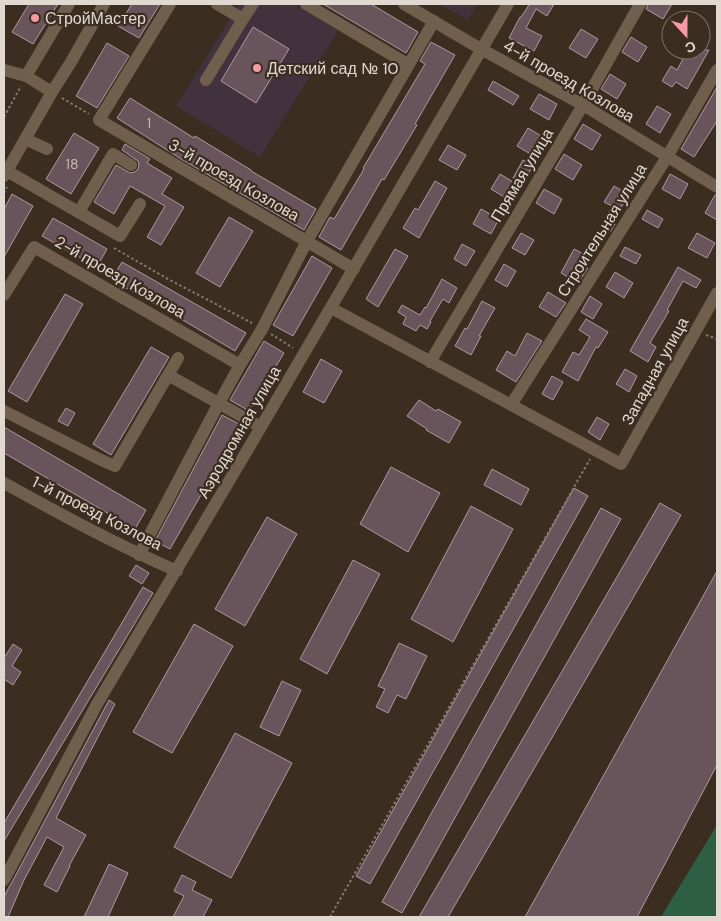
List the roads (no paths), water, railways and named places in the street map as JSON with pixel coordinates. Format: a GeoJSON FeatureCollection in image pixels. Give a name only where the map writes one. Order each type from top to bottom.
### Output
{"type":"FeatureCollection","features":[{"type":"Feature","properties":{"kind":"street"},"geometry":{"type":"LineString","coordinates":[[26,76],[69,4]]}},
{"type":"Feature","properties":{"kind":"street"},"geometry":{"type":"LineString","coordinates":[[104,4],[25,138],[6,179],[79,212],[120,236],[140,204]]}},
{"type":"Feature","properties":{"kind":"street","name":"3-й проезд Козлова"},"geometry":{"type":"LineString","coordinates":[[170,4],[99,120],[354,269]]}},
{"type":"Feature","properties":{"kind":"street"},"geometry":{"type":"LineString","coordinates":[[217,4],[243,19]]}},
{"type":"Feature","properties":{"kind":"street"},"geometry":{"type":"LineString","coordinates":[[206,80],[253,4]]}},
{"type":"Feature","properties":{"kind":"street"},"geometry":{"type":"LineString","coordinates":[[306,4],[409,65]]}},
{"type":"Feature","properties":{"kind":"street","name":"4-й проезд Козлова"},"geometry":{"type":"LineString","coordinates":[[404,4],[583,106],[717,187]]}},
{"type":"Feature","properties":{"kind":"street","name":"Аэродромная улица"},"geometry":{"type":"LineString","coordinates":[[4,880],[97,704],[262,427],[508,4]]}},
{"type":"Feature","properties":{"kind":"street","name":"Прямая улица"},"geometry":{"type":"LineString","coordinates":[[430,362],[583,106],[640,4]]}},
{"type":"Feature","properties":{"kind":"street"},"geometry":{"type":"LineString","coordinates":[[139,555],[219,403],[262,329],[307,241],[434,21]]}},
{"type":"Feature","properties":{"kind":"street"},"geometry":{"type":"LineString","coordinates":[[4,70],[26,76],[52,92]]}},
{"type":"Feature","properties":{"kind":"street","name":"Строительная улица"},"geometry":{"type":"LineString","coordinates":[[511,405],[667,157],[717,70]]}},
{"type":"Feature","properties":{"kind":"street"},"geometry":{"type":"LineString","coordinates":[[25,138],[47,149]]}},
{"type":"Feature","properties":{"kind":"street"},"geometry":{"type":"LineString","coordinates":[[79,212],[113,154],[131,165]]}},
{"type":"Feature","properties":{"kind":"street","name":"2-й проезд Козлова"},"geometry":{"type":"LineString","coordinates":[[4,295],[8,278],[34,247],[240,365]]}},
{"type":"Feature","properties":{"kind":"street","name":"Западная улица"},"geometry":{"type":"LineString","coordinates":[[511,405],[621,464],[717,293]]}},
{"type":"Feature","properties":{"kind":"street"},"geometry":{"type":"LineString","coordinates":[[331,308],[511,405]]}},
{"type":"Feature","properties":{"kind":"street"},"geometry":{"type":"LineString","coordinates":[[4,410],[115,466],[178,358]]}},
{"type":"Feature","properties":{"kind":"street"},"geometry":{"type":"LineString","coordinates":[[168,375],[262,427]]}},
{"type":"Feature","properties":{"kind":"street","name":"1-й проезд Козлова"},"geometry":{"type":"LineString","coordinates":[[4,483],[53,511],[139,555],[177,571]]}},
{"type":"Feature","properties":{"kind":"place","name":"СтройМастер"},"geometry":{"type":"Point","coordinates":[35,18]}},
{"type":"Feature","properties":{"kind":"place","name":"Детский сад № 10"},"geometry":{"type":"Point","coordinates":[257,68]}}]}
